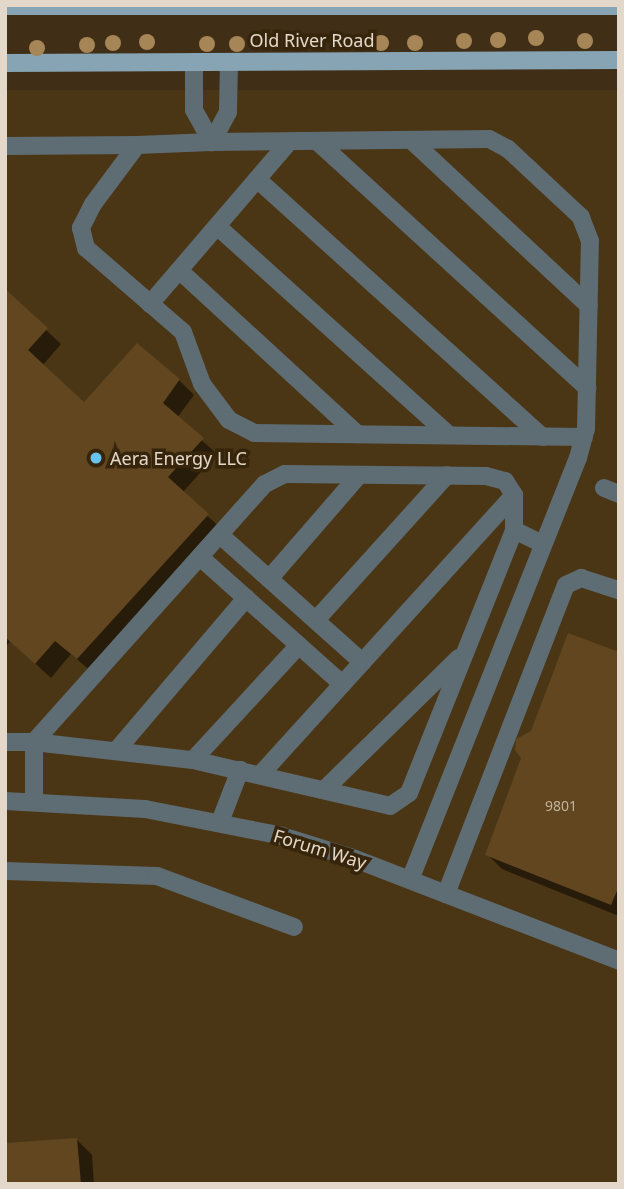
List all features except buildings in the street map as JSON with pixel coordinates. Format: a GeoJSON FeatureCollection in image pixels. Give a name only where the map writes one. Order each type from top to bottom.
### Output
{"type":"FeatureCollection","features":[{"type":"Feature","properties":{"kind":"main road","name":"Old River Road"},"geometry":{"type":"LineString","coordinates":[[5,6],[619,6]]}},
{"type":"Feature","properties":{"kind":"main road","name":"Old River Road"},"geometry":{"type":"LineString","coordinates":[[5,63],[619,60]]}},
{"type":"Feature","properties":{"kind":"street"},"geometry":{"type":"LineString","coordinates":[[194,62],[194,110],[212,142]]}},
{"type":"Feature","properties":{"kind":"street"},"geometry":{"type":"LineString","coordinates":[[212,142],[228,112],[229,62]]}},
{"type":"Feature","properties":{"kind":"street"},"geometry":{"type":"LineString","coordinates":[[5,146],[489,139],[508,149],[581,217],[590,241],[587,388],[583,437],[410,880]]}},
{"type":"Feature","properties":{"kind":"street"},"geometry":{"type":"LineString","coordinates":[[411,140],[589,306]]}},
{"type":"Feature","properties":{"kind":"street"},"geometry":{"type":"LineString","coordinates":[[150,304],[289,142]]}},
{"type":"Feature","properties":{"kind":"street"},"geometry":{"type":"LineString","coordinates":[[318,142],[587,388]]}},
{"type":"Feature","properties":{"kind":"street"},"geometry":{"type":"LineString","coordinates":[[137,145],[93,204],[81,228],[86,248],[183,332],[202,384],[229,420],[254,433],[583,437]]}},
{"type":"Feature","properties":{"kind":"street"},"geometry":{"type":"LineString","coordinates":[[257,179],[543,437]]}},
{"type":"Feature","properties":{"kind":"street"},"geometry":{"type":"LineString","coordinates":[[218,227],[449,435]]}},
{"type":"Feature","properties":{"kind":"street"},"geometry":{"type":"LineString","coordinates":[[180,271],[357,434]]}},
{"type":"Feature","properties":{"kind":"street"},"geometry":{"type":"LineString","coordinates":[[5,742],[34,742],[193,760],[390,806],[409,793],[514,530],[514,495],[505,481],[486,476],[285,474],[265,484],[34,742],[34,802]]}},
{"type":"Feature","properties":{"kind":"street"},"geometry":{"type":"LineString","coordinates":[[270,579],[359,475]]}},
{"type":"Feature","properties":{"kind":"street"},"geometry":{"type":"LineString","coordinates":[[316,620],[447,475]]}},
{"type":"Feature","properties":{"kind":"street"},"geometry":{"type":"LineString","coordinates":[[260,775],[514,495]]}},
{"type":"Feature","properties":{"kind":"street"},"geometry":{"type":"LineString","coordinates":[[514,530],[543,544]]}},
{"type":"Feature","properties":{"kind":"street"},"geometry":{"type":"LineString","coordinates":[[220,535],[362,662]]}},
{"type":"Feature","properties":{"kind":"street"},"geometry":{"type":"LineString","coordinates":[[200,557],[342,684]]}},
{"type":"Feature","properties":{"kind":"street"},"geometry":{"type":"LineString","coordinates":[[446,894],[566,585],[581,578],[619,590]]}},
{"type":"Feature","properties":{"kind":"street"},"geometry":{"type":"LineString","coordinates":[[116,751],[246,598]]}},
{"type":"Feature","properties":{"kind":"street"},"geometry":{"type":"LineString","coordinates":[[193,760],[299,645]]}},
{"type":"Feature","properties":{"kind":"street"},"geometry":{"type":"LineString","coordinates":[[324,790],[464,653]]}},
{"type":"Feature","properties":{"kind":"street"},"geometry":{"type":"LineString","coordinates":[[220,822],[240,770]]}},
{"type":"Feature","properties":{"kind":"street","name":"Forum Way"},"geometry":{"type":"LineString","coordinates":[[5,801],[145,809],[220,822],[349,857],[619,961]]}},
{"type":"Feature","properties":{"kind":"street"},"geometry":{"type":"LineString","coordinates":[[5,871],[157,876],[294,927]]}},
{"type":"Feature","properties":{"kind":"shaded area"},"geometry":{"type":"Polygon","coordinates":[[[5,90],[619,90],[619,1184],[5,1184],[5,90]]]}},
{"type":"Feature","properties":{"kind":"place","name":"Aera Energy LLC"},"geometry":{"type":"Point","coordinates":[96,458]}}]}
